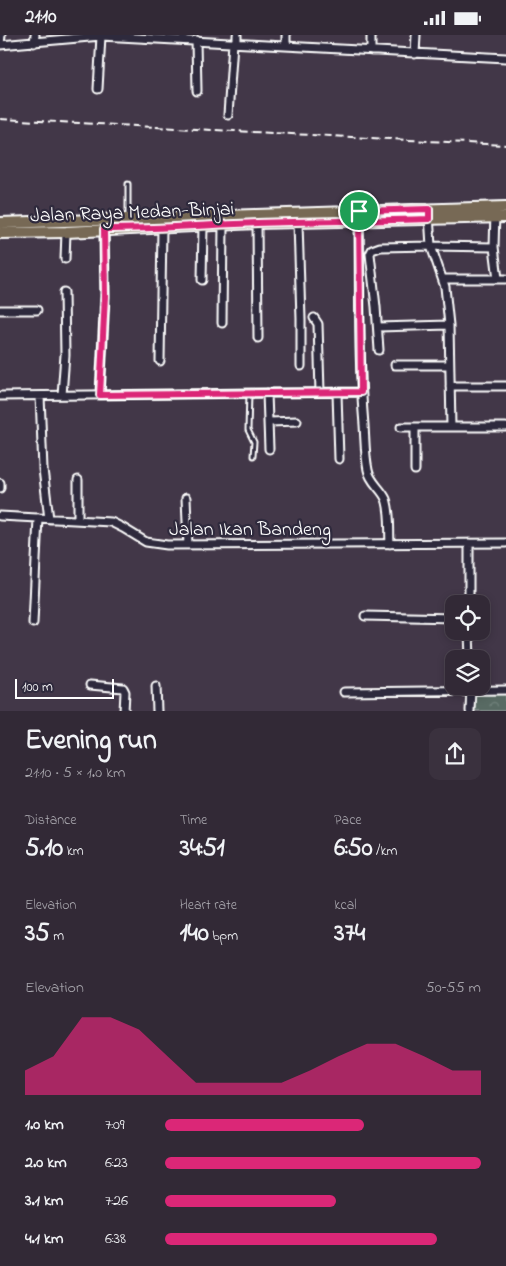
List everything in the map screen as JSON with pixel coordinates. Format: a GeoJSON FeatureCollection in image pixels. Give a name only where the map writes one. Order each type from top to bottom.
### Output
{"type":"FeatureCollection","features":[{"type":"Feature","properties":{"kind":"main road","name":"Jalan Raya Medan-Binjai"},"geometry":{"type":"LineString","coordinates":[[0,223],[495,212],[506,207]]}},
{"type":"Feature","properties":{"kind":"main road","name":"Jalan Raya Medan-Binjai"},"geometry":{"type":"LineString","coordinates":[[495,212],[506,217]]}},
{"type":"Feature","properties":{"kind":"main road","name":"Jalan Raya Medan-Binjai"},"geometry":{"type":"LineString","coordinates":[[0,233],[298,223],[359,216]]}},
{"type":"Feature","properties":{"kind":"street"},"geometry":{"type":"LineString","coordinates":[[1,35],[0,44],[34,39],[98,36],[186,37],[196,40],[236,40],[286,46],[506,58]]}},
{"type":"Feature","properties":{"kind":"street"},"geometry":{"type":"LineString","coordinates":[[286,35],[286,46]]}},
{"type":"Feature","properties":{"kind":"street"},"geometry":{"type":"LineString","coordinates":[[371,35],[371,51]]}},
{"type":"Feature","properties":{"kind":"street"},"geometry":{"type":"LineString","coordinates":[[415,54],[416,35]]}},
{"type":"Feature","properties":{"kind":"street"},"geometry":{"type":"LineString","coordinates":[[98,36],[98,89]]}},
{"type":"Feature","properties":{"kind":"street"},"geometry":{"type":"LineString","coordinates":[[196,40],[196,91]]}},
{"type":"Feature","properties":{"kind":"street"},"geometry":{"type":"LineString","coordinates":[[228,115],[236,40]]}},
{"type":"Feature","properties":{"kind":"street"},"geometry":{"type":"LineString","coordinates":[[495,212],[494,247],[498,279]]}},
{"type":"Feature","properties":{"kind":"street"},"geometry":{"type":"LineString","coordinates":[[429,214],[431,246],[444,279],[449,325],[451,427]]}},
{"type":"Feature","properties":{"kind":"street"},"geometry":{"type":"LineString","coordinates":[[359,216],[361,392],[368,473],[386,500],[389,513],[390,544]]}},
{"type":"Feature","properties":{"kind":"street"},"geometry":{"type":"LineString","coordinates":[[257,223],[258,338]]}},
{"type":"Feature","properties":{"kind":"street"},"geometry":{"type":"LineString","coordinates":[[298,223],[301,319],[300,365]]}},
{"type":"Feature","properties":{"kind":"street"},"geometry":{"type":"LineString","coordinates":[[222,323],[223,225]]}},
{"type":"Feature","properties":{"kind":"street"},"geometry":{"type":"LineString","coordinates":[[202,280],[203,226]]}},
{"type":"Feature","properties":{"kind":"street"},"geometry":{"type":"LineString","coordinates":[[160,361],[162,228]]}},
{"type":"Feature","properties":{"kind":"street"},"geometry":{"type":"LineString","coordinates":[[100,395],[105,296],[104,229]]}},
{"type":"Feature","properties":{"kind":"street"},"geometry":{"type":"LineString","coordinates":[[65,259],[66,232]]}},
{"type":"Feature","properties":{"kind":"street"},"geometry":{"type":"LineString","coordinates":[[379,350],[370,254],[372,249],[380,247],[431,246],[494,247]]}},
{"type":"Feature","properties":{"kind":"street"},"geometry":{"type":"LineString","coordinates":[[444,279],[506,279]]}},
{"type":"Feature","properties":{"kind":"street"},"geometry":{"type":"LineString","coordinates":[[62,395],[65,355],[64,292]]}},
{"type":"Feature","properties":{"kind":"street"},"geometry":{"type":"LineString","coordinates":[[0,310],[37,310]]}},
{"type":"Feature","properties":{"kind":"street"},"geometry":{"type":"LineString","coordinates":[[314,318],[318,324],[320,392]]}},
{"type":"Feature","properties":{"kind":"street"},"geometry":{"type":"LineString","coordinates":[[378,327],[449,325]]}},
{"type":"Feature","properties":{"kind":"street"},"geometry":{"type":"LineString","coordinates":[[395,365],[449,365]]}},
{"type":"Feature","properties":{"kind":"street"},"geometry":{"type":"LineString","coordinates":[[450,385],[506,386]]}},
{"type":"Feature","properties":{"kind":"street"},"geometry":{"type":"LineString","coordinates":[[0,396],[361,392]]}},
{"type":"Feature","properties":{"kind":"street"},"geometry":{"type":"LineString","coordinates":[[267,393],[270,422],[269,449]]}},
{"type":"Feature","properties":{"kind":"street"},"geometry":{"type":"LineString","coordinates":[[337,393],[339,459]]}},
{"type":"Feature","properties":{"kind":"street"},"geometry":{"type":"LineString","coordinates":[[40,396],[43,469],[49,519]]}},
{"type":"Feature","properties":{"kind":"street"},"geometry":{"type":"LineString","coordinates":[[270,422],[297,421]]}},
{"type":"Feature","properties":{"kind":"street"},"geometry":{"type":"LineString","coordinates":[[401,427],[506,427]]}},
{"type":"Feature","properties":{"kind":"street"},"geometry":{"type":"LineString","coordinates":[[415,427],[415,470]]}},
{"type":"Feature","properties":{"kind":"street"},"geometry":{"type":"LineString","coordinates":[[78,480],[78,520]]}},
{"type":"Feature","properties":{"kind":"street"},"geometry":{"type":"LineString","coordinates":[[0,483],[0,488]]}},
{"type":"Feature","properties":{"kind":"street"},"geometry":{"type":"LineString","coordinates":[[186,498],[188,545]]}},
{"type":"Feature","properties":{"kind":"street","name":"Jalan Ikan Bandeng"},"geometry":{"type":"LineString","coordinates":[[0,516],[111,522],[151,544],[506,543]]}},
{"type":"Feature","properties":{"kind":"street"},"geometry":{"type":"LineString","coordinates":[[33,623],[38,518]]}},
{"type":"Feature","properties":{"kind":"street"},"geometry":{"type":"LineString","coordinates":[[469,595],[470,543]]}},
{"type":"Feature","properties":{"kind":"street"},"geometry":{"type":"LineString","coordinates":[[364,616],[445,618]]}},
{"type":"Feature","properties":{"kind":"street"},"geometry":{"type":"LineString","coordinates":[[90,685],[123,688],[125,692],[124,711]]}},
{"type":"Feature","properties":{"kind":"street"},"geometry":{"type":"LineString","coordinates":[[156,686],[157,711]]}},
{"type":"Feature","properties":{"kind":"street"},"geometry":{"type":"LineString","coordinates":[[344,692],[445,689]]}},
{"type":"Feature","properties":{"kind":"street"},"geometry":{"type":"LineString","coordinates":[[490,689],[506,690]]}},
{"type":"Feature","properties":{"kind":"street"},"geometry":{"type":"LineString","coordinates":[[470,711],[471,695]]}},
{"type":"Feature","properties":{"kind":"lane"},"geometry":{"type":"LineString","coordinates":[[128,184],[128,219]]}},
{"type":"Feature","properties":{"kind":"lane"},"geometry":{"type":"LineString","coordinates":[[249,393],[248,430],[254,443],[254,455]]}},
{"type":"Feature","properties":{"kind":"green space"},"geometry":{"type":"Polygon","coordinates":[[[490,693],[506,693],[506,711],[473,711],[472,695],[490,695],[490,693]]]}},
{"type":"Feature","properties":{"kind":"railway"},"geometry":{"type":"LineString","coordinates":[[0,119],[506,145]]}},
{"type":"Feature","properties":{"kind":"route"},"geometry":{"type":"LineString","coordinates":[[359,211],[359,221],[361,392],[100,395],[105,296],[104,229],[257,223],[318,222],[359,221],[429,219],[429,209],[359,211]]}}]}
